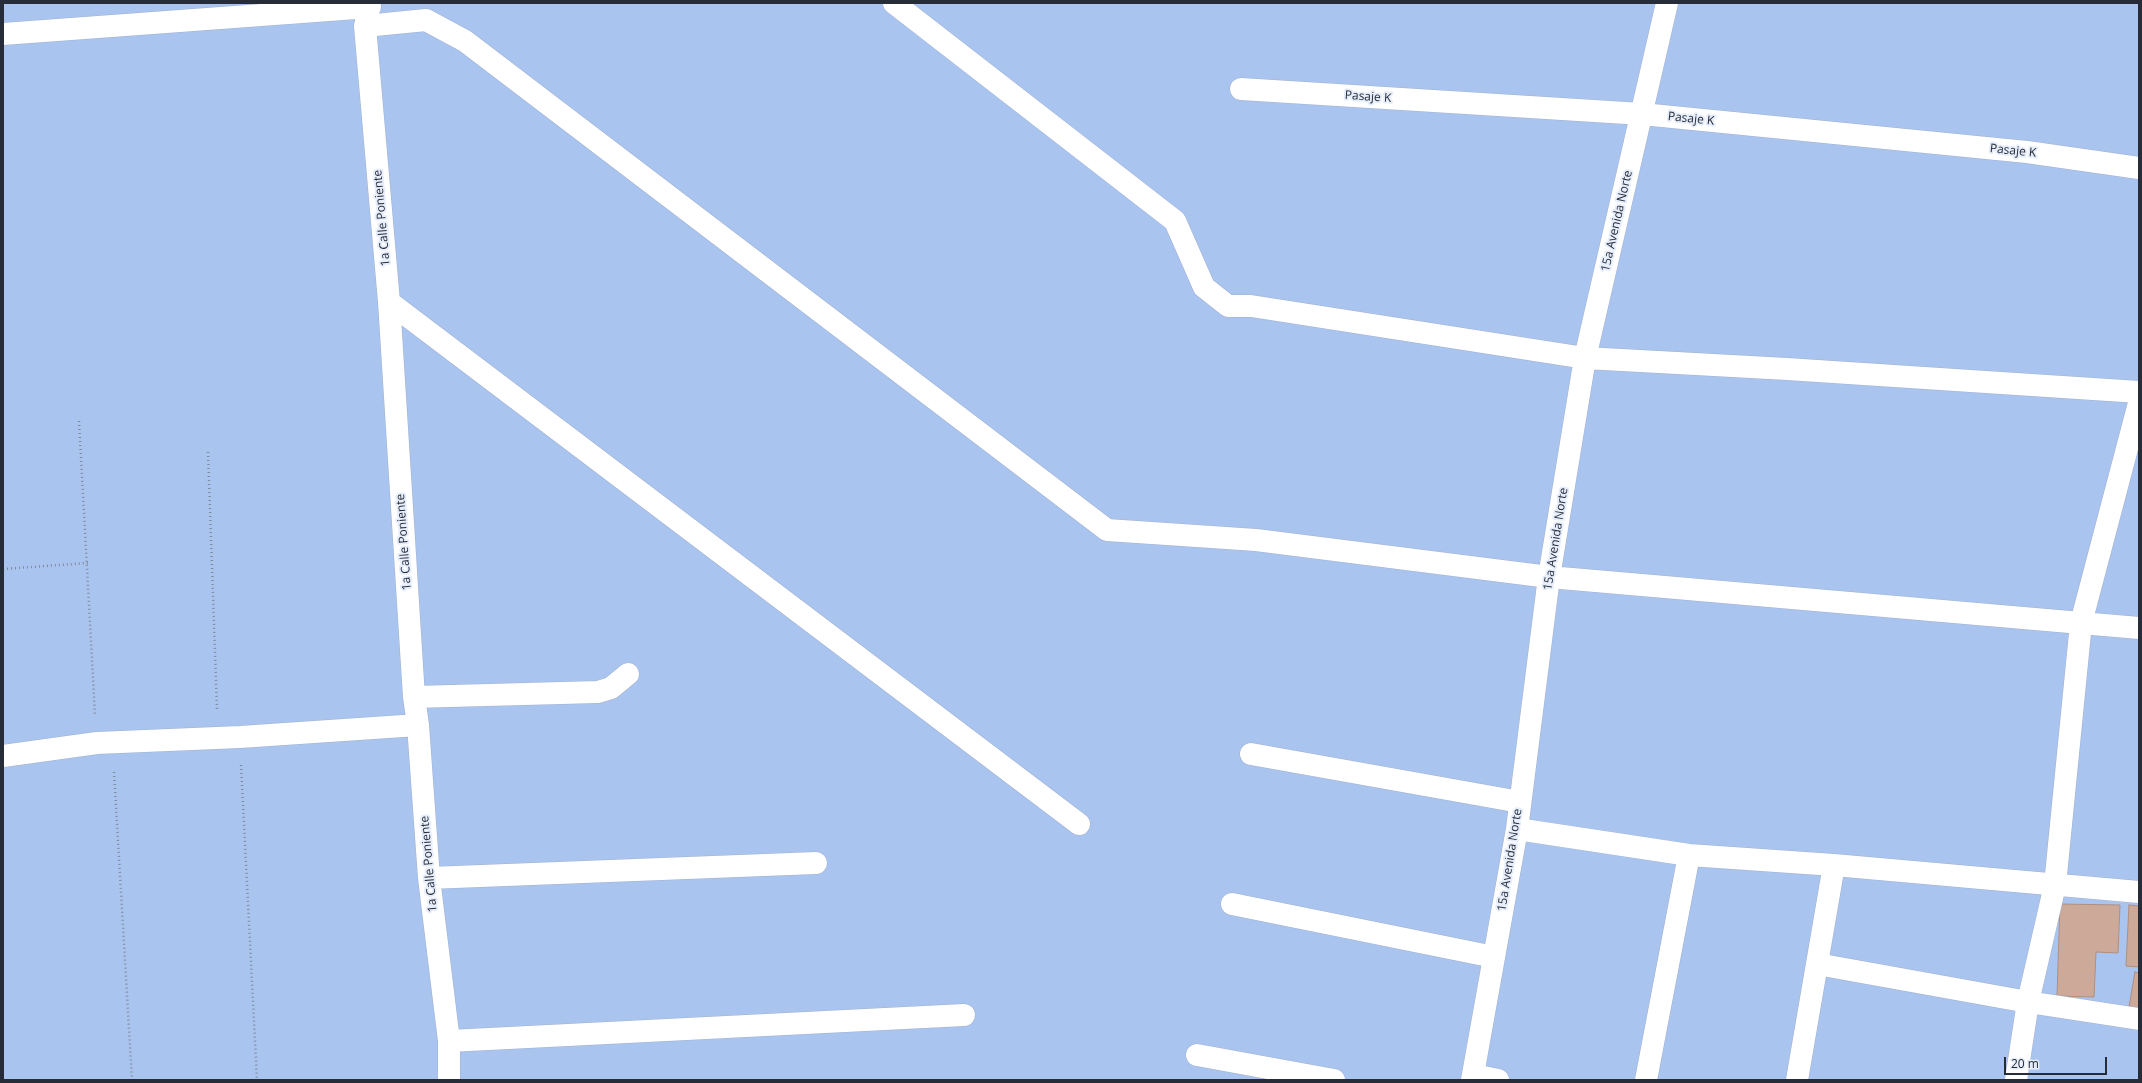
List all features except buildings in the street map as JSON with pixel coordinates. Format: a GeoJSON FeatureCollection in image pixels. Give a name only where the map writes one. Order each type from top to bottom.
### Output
{"type":"FeatureCollection","features":[{"type":"Feature","properties":{"kind":"street"},"geometry":{"type":"LineString","coordinates":[[894,3],[1175,222],[1204,287],[1228,306],[1251,306],[1585,358],[1787,368],[2139,392]]}},
{"type":"Feature","properties":{"kind":"street","name":"15a Avenida Norte"},"geometry":{"type":"LineString","coordinates":[[1473,1078],[1517,829],[1549,577],[1585,358],[1667,3]]}},
{"type":"Feature","properties":{"kind":"street"},"geometry":{"type":"LineString","coordinates":[[3,34],[369,12],[426,20],[466,41],[1106,530],[1256,540],[1549,577],[2139,628]]}},
{"type":"Feature","properties":{"kind":"street","name":"1a Calle Poniente"},"geometry":{"type":"LineString","coordinates":[[369,12],[414,697],[418,725],[428,878],[449,1041],[449,1080]]}},
{"type":"Feature","properties":{"kind":"street","name":"Pasaje K"},"geometry":{"type":"LineString","coordinates":[[1241,89],[1642,114],[2027,152],[2139,168]]}},
{"type":"Feature","properties":{"kind":"street"},"geometry":{"type":"LineString","coordinates":[[389,302],[1079,824]]}},
{"type":"Feature","properties":{"kind":"street"},"geometry":{"type":"LineString","coordinates":[[2016,1080],[2028,1002],[2055,885],[2081,623],[2139,403]]}},
{"type":"Feature","properties":{"kind":"street"},"geometry":{"type":"LineString","coordinates":[[414,697],[598,692],[612,688],[628,674]]}},
{"type":"Feature","properties":{"kind":"street"},"geometry":{"type":"LineString","coordinates":[[3,756],[105,743],[240,737],[418,725]]}},
{"type":"Feature","properties":{"kind":"street"},"geometry":{"type":"LineString","coordinates":[[1251,754],[1520,802]]}},
{"type":"Feature","properties":{"kind":"street"},"geometry":{"type":"LineString","coordinates":[[1517,829],[1689,856],[1834,865],[2139,892]]}},
{"type":"Feature","properties":{"kind":"street"},"geometry":{"type":"LineString","coordinates":[[1646,1080],[1689,856]]}},
{"type":"Feature","properties":{"kind":"street"},"geometry":{"type":"LineString","coordinates":[[428,878],[816,864]]}},
{"type":"Feature","properties":{"kind":"street"},"geometry":{"type":"LineString","coordinates":[[1797,1080],[1834,865]]}},
{"type":"Feature","properties":{"kind":"street"},"geometry":{"type":"LineString","coordinates":[[1232,904],[1494,957]]}},
{"type":"Feature","properties":{"kind":"street"},"geometry":{"type":"LineString","coordinates":[[1817,964],[2028,1002],[2139,1019]]}},
{"type":"Feature","properties":{"kind":"street"},"geometry":{"type":"LineString","coordinates":[[449,1041],[964,1014]]}},
{"type":"Feature","properties":{"kind":"street"},"geometry":{"type":"LineString","coordinates":[[1197,1055],[1334,1080]]}},
{"type":"Feature","properties":{"kind":"street"},"geometry":{"type":"LineString","coordinates":[[1473,1078],[1498,1080]]}},
{"type":"Feature","properties":{"kind":"path"},"geometry":{"type":"LineString","coordinates":[[80,421],[88,563],[105,743],[132,1080]]}},
{"type":"Feature","properties":{"kind":"path"},"geometry":{"type":"LineString","coordinates":[[208,452],[218,738]]}},
{"type":"Feature","properties":{"kind":"path"},"geometry":{"type":"LineString","coordinates":[[3,569],[88,563]]}},
{"type":"Feature","properties":{"kind":"path"},"geometry":{"type":"LineString","coordinates":[[240,737],[257,1080]]}},
{"type":"Feature","properties":{"kind":"shaded area"},"geometry":{"type":"Polygon","coordinates":[[[3,3],[2139,3],[2139,1080],[3,1080],[3,3]]]}}]}
